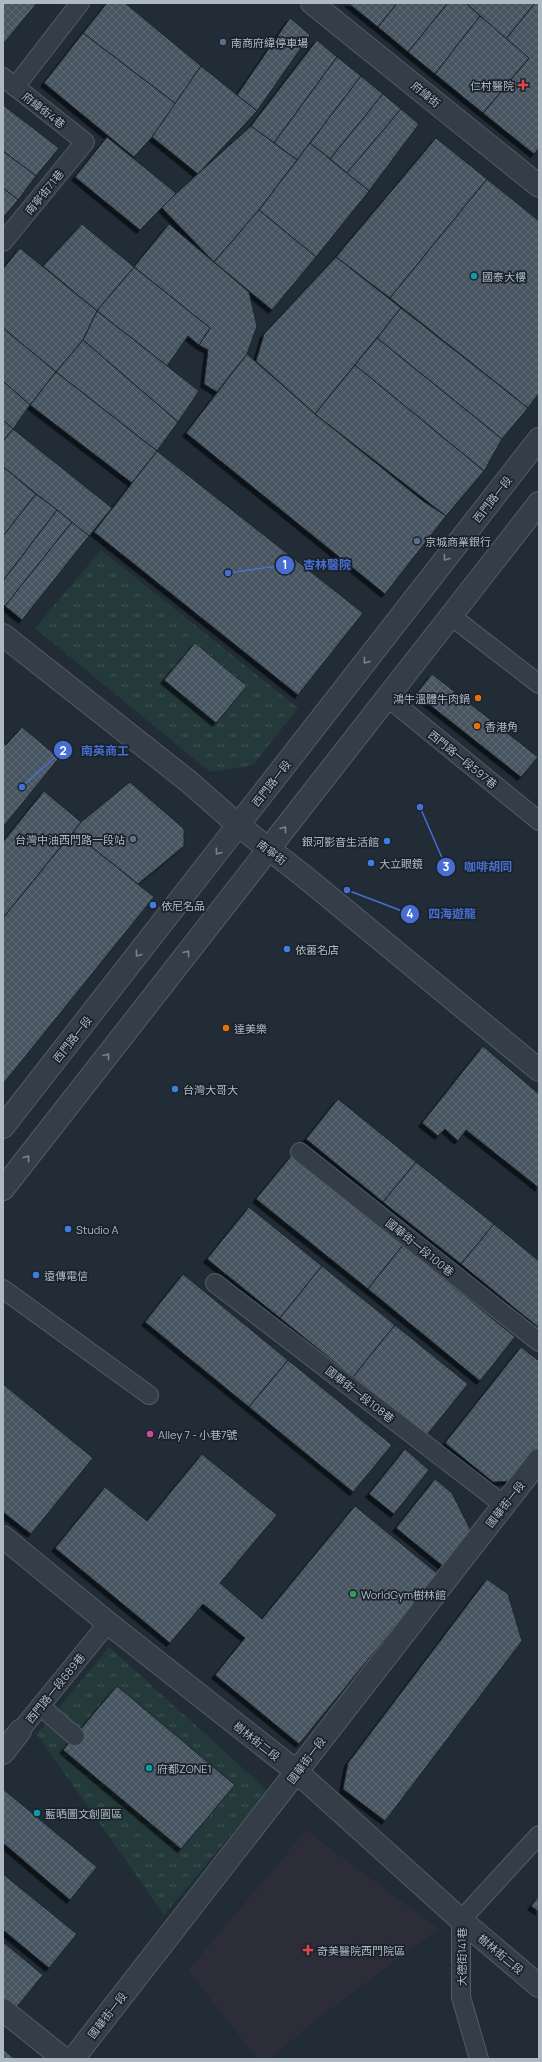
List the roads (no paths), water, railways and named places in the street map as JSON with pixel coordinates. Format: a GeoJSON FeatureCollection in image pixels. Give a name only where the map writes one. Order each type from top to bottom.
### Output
{"type":"FeatureCollection","features":[{"type":"Feature","properties":{"kind":"street","name":"府緯街"},"geometry":{"type":"LineString","coordinates":[[312,3],[539,186]]}},
{"type":"Feature","properties":{"kind":"street","name":"西門路一段"},"geometry":{"type":"LineString","coordinates":[[3,1127],[539,439]]}},
{"type":"Feature","properties":{"kind":"street"},"geometry":{"type":"LineString","coordinates":[[3,1189],[539,503]]}},
{"type":"Feature","properties":{"kind":"street","name":"南寧街"},"geometry":{"type":"LineString","coordinates":[[3,635],[188,781],[238,825],[305,877],[539,1070]]}},
{"type":"Feature","properties":{"kind":"street","name":"國華街一段"},"geometry":{"type":"LineString","coordinates":[[73,2059],[539,1460]]}},
{"type":"Feature","properties":{"kind":"street","name":"樹林街二段"},"geometry":{"type":"LineString","coordinates":[[3,1538],[297,1772],[460,1920],[539,1986]]}},
{"type":"Feature","properties":{"kind":"street","name":"西門路一段689巷"},"geometry":{"type":"LineString","coordinates":[[3,1753],[20,1731]]}},
{"type":"Feature","properties":{"kind":"street"},"geometry":{"type":"LineString","coordinates":[[3,2010],[64,2059]]}},
{"type":"Feature","properties":{"kind":"lane"},"geometry":{"type":"LineString","coordinates":[[9,82],[80,3]]}},
{"type":"Feature","properties":{"kind":"lane","name":"府緯街4巷"},"geometry":{"type":"LineString","coordinates":[[9,82],[85,142]]}},
{"type":"Feature","properties":{"kind":"lane","name":"南寧街71巷"},"geometry":{"type":"LineString","coordinates":[[3,242],[85,142]]}},
{"type":"Feature","properties":{"kind":"lane"},"geometry":{"type":"LineString","coordinates":[[451,616],[539,684]]}},
{"type":"Feature","properties":{"kind":"lane","name":"西門路一段597巷"},"geometry":{"type":"LineString","coordinates":[[387,697],[539,821]]}},
{"type":"Feature","properties":{"kind":"lane","name":"國華街一段100巷"},"geometry":{"type":"LineString","coordinates":[[300,1152],[539,1342]]}},
{"type":"Feature","properties":{"kind":"lane","name":"國華街一段108巷"},"geometry":{"type":"LineString","coordinates":[[215,1283],[504,1505]]}},
{"type":"Feature","properties":{"kind":"lane"},"geometry":{"type":"LineString","coordinates":[[3,1289],[149,1395]]}},
{"type":"Feature","properties":{"kind":"lane","name":"西門路一段689巷"},"geometry":{"type":"LineString","coordinates":[[20,1731],[108,1623]]}},
{"type":"Feature","properties":{"kind":"lane"},"geometry":{"type":"LineString","coordinates":[[40,1706],[75,1736]]}},
{"type":"Feature","properties":{"kind":"lane","name":"大德街141巷"},"geometry":{"type":"LineString","coordinates":[[479,2059],[461,1997],[460,1920],[539,1835]]}},
{"type":"Feature","properties":{"kind":"place","name":"南商府緯停車場"},"geometry":{"type":"Point","coordinates":[223,42]}},
{"type":"Feature","properties":{"kind":"place","name":"仁村醫院"},"geometry":{"type":"Point","coordinates":[523,85]}},
{"type":"Feature","properties":{"kind":"place","name":"國泰大樓"},"geometry":{"type":"Point","coordinates":[474,276]}},
{"type":"Feature","properties":{"kind":"place","name":"京城商業銀行"},"geometry":{"type":"Point","coordinates":[417,541]}},
{"type":"Feature","properties":{"kind":"place","name":"杏林醫院"},"geometry":{"type":"Point","coordinates":[228,573]}},
{"type":"Feature","properties":{"kind":"place","name":"鴻牛溫體牛肉鍋"},"geometry":{"type":"Point","coordinates":[478,698]}},
{"type":"Feature","properties":{"kind":"place","name":"香港角"},"geometry":{"type":"Point","coordinates":[477,726]}},
{"type":"Feature","properties":{"kind":"place","name":"南英商工"},"geometry":{"type":"Point","coordinates":[22,787]}},
{"type":"Feature","properties":{"kind":"place","name":"咖啡胡同"},"geometry":{"type":"Point","coordinates":[420,807]}},
{"type":"Feature","properties":{"kind":"place","name":"台灣中油西門路一段站"},"geometry":{"type":"Point","coordinates":[133,839]}},
{"type":"Feature","properties":{"kind":"place","name":"銀河影音生活館"},"geometry":{"type":"Point","coordinates":[387,841]}},
{"type":"Feature","properties":{"kind":"place","name":"大立眼鏡"},"geometry":{"type":"Point","coordinates":[371,863]}},
{"type":"Feature","properties":{"kind":"place","name":"四海遊龍"},"geometry":{"type":"Point","coordinates":[347,890]}},
{"type":"Feature","properties":{"kind":"place","name":"依尼名品"},"geometry":{"type":"Point","coordinates":[153,905]}},
{"type":"Feature","properties":{"kind":"place","name":"依蕾名店"},"geometry":{"type":"Point","coordinates":[287,949]}},
{"type":"Feature","properties":{"kind":"place","name":"達美樂"},"geometry":{"type":"Point","coordinates":[226,1028]}},
{"type":"Feature","properties":{"kind":"place","name":"台灣大哥大"},"geometry":{"type":"Point","coordinates":[175,1089]}},
{"type":"Feature","properties":{"kind":"place","name":"Studio A"},"geometry":{"type":"Point","coordinates":[68,1229]}},
{"type":"Feature","properties":{"kind":"place","name":"遠傳電信"},"geometry":{"type":"Point","coordinates":[36,1275]}},
{"type":"Feature","properties":{"kind":"place","name":"Alley 7 - 小巷7號"},"geometry":{"type":"Point","coordinates":[150,1434]}},
{"type":"Feature","properties":{"kind":"place","name":"WorldGym樹林館"},"geometry":{"type":"Point","coordinates":[353,1594]}},
{"type":"Feature","properties":{"kind":"place","name":"府都ZONE1"},"geometry":{"type":"Point","coordinates":[149,1768]}},
{"type":"Feature","properties":{"kind":"place","name":"藍晒圖文創園區"},"geometry":{"type":"Point","coordinates":[37,1813]}},
{"type":"Feature","properties":{"kind":"place","name":"奇美醫院西門院區"},"geometry":{"type":"Point","coordinates":[308,1950]}}]}
